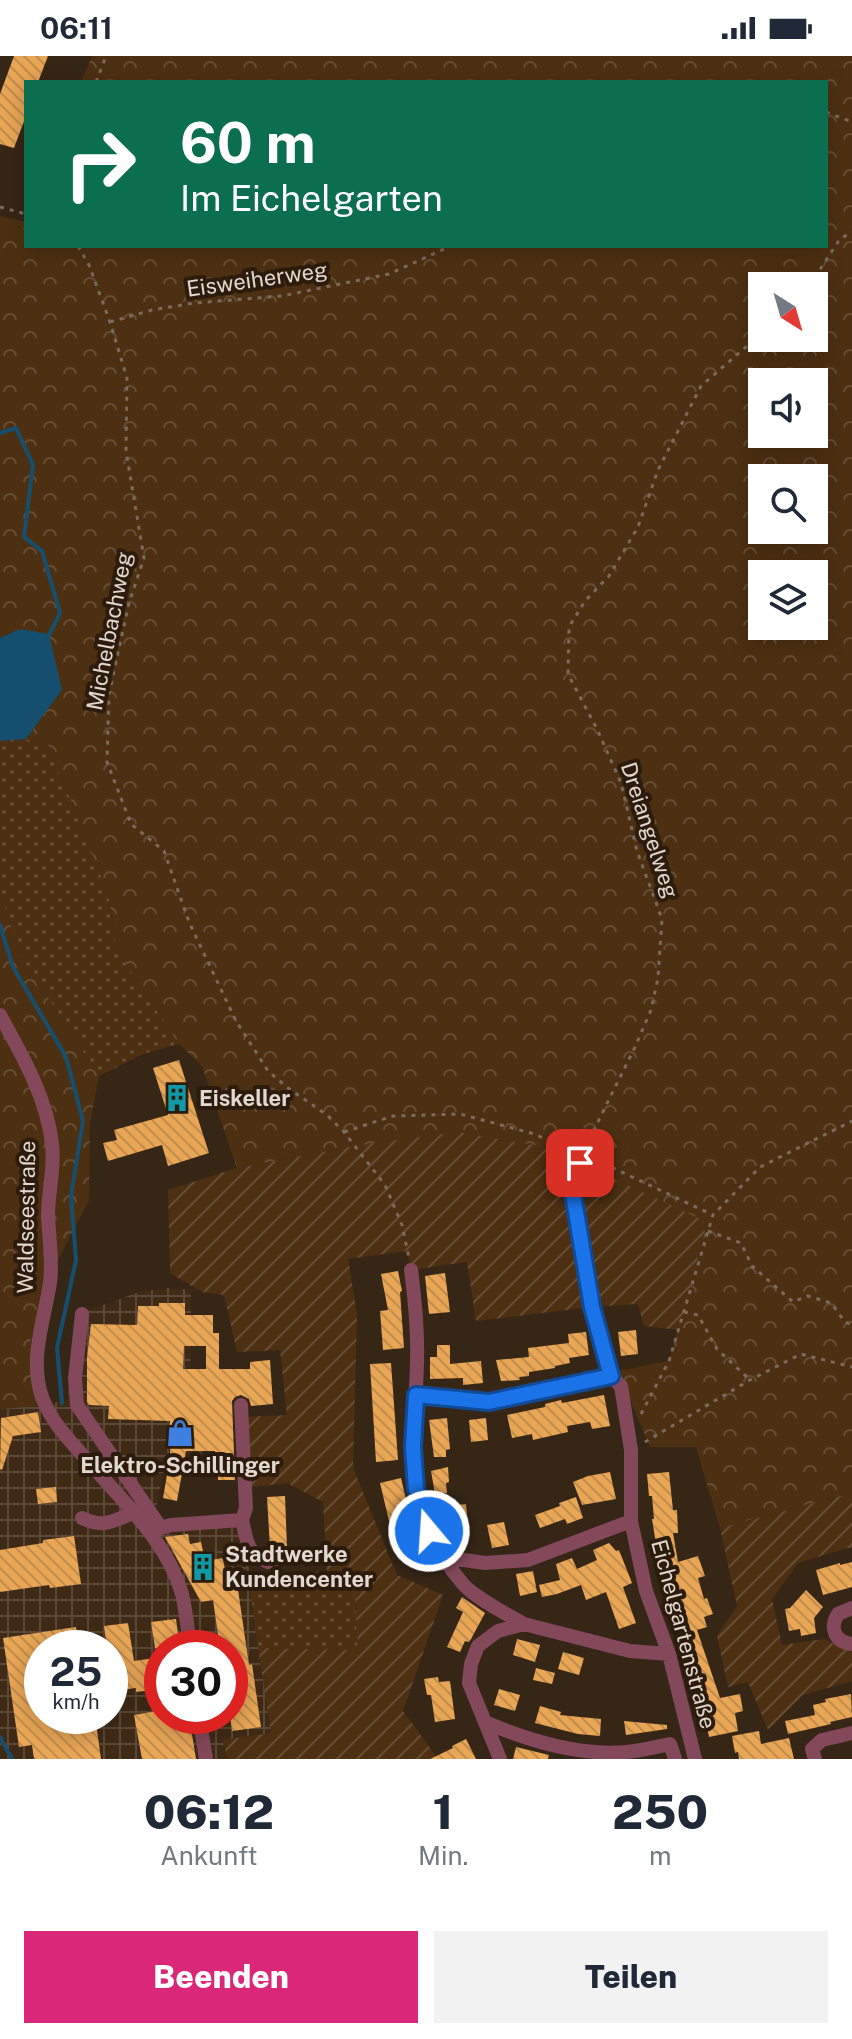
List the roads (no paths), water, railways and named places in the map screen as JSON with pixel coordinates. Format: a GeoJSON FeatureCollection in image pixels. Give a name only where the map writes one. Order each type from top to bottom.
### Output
{"type":"FeatureCollection","features":[{"type":"Feature","properties":{"kind":"street","name":"Waldseestraße"},"geometry":{"type":"LineString","coordinates":[[0,1015],[36,1084],[52,1145],[50,1281],[37,1358],[41,1395],[62,1431],[132,1513],[156,1531],[176,1578],[187,1630]]}},
{"type":"Feature","properties":{"kind":"street","name":"Eichelgartenstraße"},"geometry":{"type":"LineString","coordinates":[[582,1153],[573,1194],[592,1307],[611,1376],[621,1386],[631,1450],[631,1521],[646,1591],[669,1654],[695,1759]]}},
{"type":"Feature","properties":{"kind":"street"},"geometry":{"type":"LineString","coordinates":[[411,1270],[417,1317],[413,1447],[416,1489],[429,1531],[444,1557],[464,1586],[524,1624],[630,1651],[669,1654]]}},
{"type":"Feature","properties":{"kind":"street"},"geometry":{"type":"LineString","coordinates":[[82,1314],[75,1378],[77,1405],[156,1531],[171,1525],[242,1520]]}},
{"type":"Feature","properties":{"kind":"street"},"geometry":{"type":"LineString","coordinates":[[416,1395],[489,1402],[611,1376]]}},
{"type":"Feature","properties":{"kind":"street"},"geometry":{"type":"LineString","coordinates":[[241,1405],[246,1508],[242,1520],[248,1546],[256,1557],[268,1562],[281,1557]]}},
{"type":"Feature","properties":{"kind":"street"},"geometry":{"type":"LineString","coordinates":[[82,1518],[94,1524],[107,1523],[132,1513]]}},
{"type":"Feature","properties":{"kind":"street"},"geometry":{"type":"LineString","coordinates":[[444,1557],[485,1563],[528,1560],[631,1521]]}},
{"type":"Feature","properties":{"kind":"street"},"geometry":{"type":"LineString","coordinates":[[852,1608],[838,1614],[833,1626],[840,1640],[852,1644]]}},
{"type":"Feature","properties":{"kind":"street"},"geometry":{"type":"LineString","coordinates":[[500,1759],[469,1683],[471,1664],[478,1646],[498,1631],[524,1624]]}},
{"type":"Feature","properties":{"kind":"street"},"geometry":{"type":"LineString","coordinates":[[485,1722],[545,1744],[603,1752],[629,1752],[670,1744],[675,1759]]}},
{"type":"Feature","properties":{"kind":"street"},"geometry":{"type":"LineString","coordinates":[[815,1759],[812,1749],[822,1740],[852,1733]]}},
{"type":"Feature","properties":{"kind":"street"},"geometry":{"type":"LineString","coordinates":[[202,1734],[206,1759]]}},
{"type":"Feature","properties":{"kind":"water"},"geometry":{"type":"Polygon","coordinates":[[[20,629],[49,634],[62,690],[26,739],[0,741],[0,638],[20,629]]]}},
{"type":"Feature","properties":{"kind":"waterway"},"geometry":{"type":"LineString","coordinates":[[0,433],[16,428],[33,465],[24,537],[42,551],[60,613],[47,639]]}},
{"type":"Feature","properties":{"kind":"waterway"},"geometry":{"type":"LineString","coordinates":[[0,925],[13,967],[66,1057],[83,1121],[71,1196],[76,1260],[57,1348],[62,1403]]}},
{"type":"Feature","properties":{"kind":"waterway"},"geometry":{"type":"LineString","coordinates":[[0,1737],[12,1759]]}},
{"type":"Feature","properties":{"kind":"place","name":"Eiskeller"},"geometry":{"type":"Point","coordinates":[177,1098]}},
{"type":"Feature","properties":{"kind":"place","name":"Elektro-Schillinger"},"geometry":{"type":"Point","coordinates":[180,1433]}},
{"type":"Feature","properties":{"kind":"place","name":"Stadtwerke Kundencenter"},"geometry":{"type":"Point","coordinates":[203,1567]}}]}
